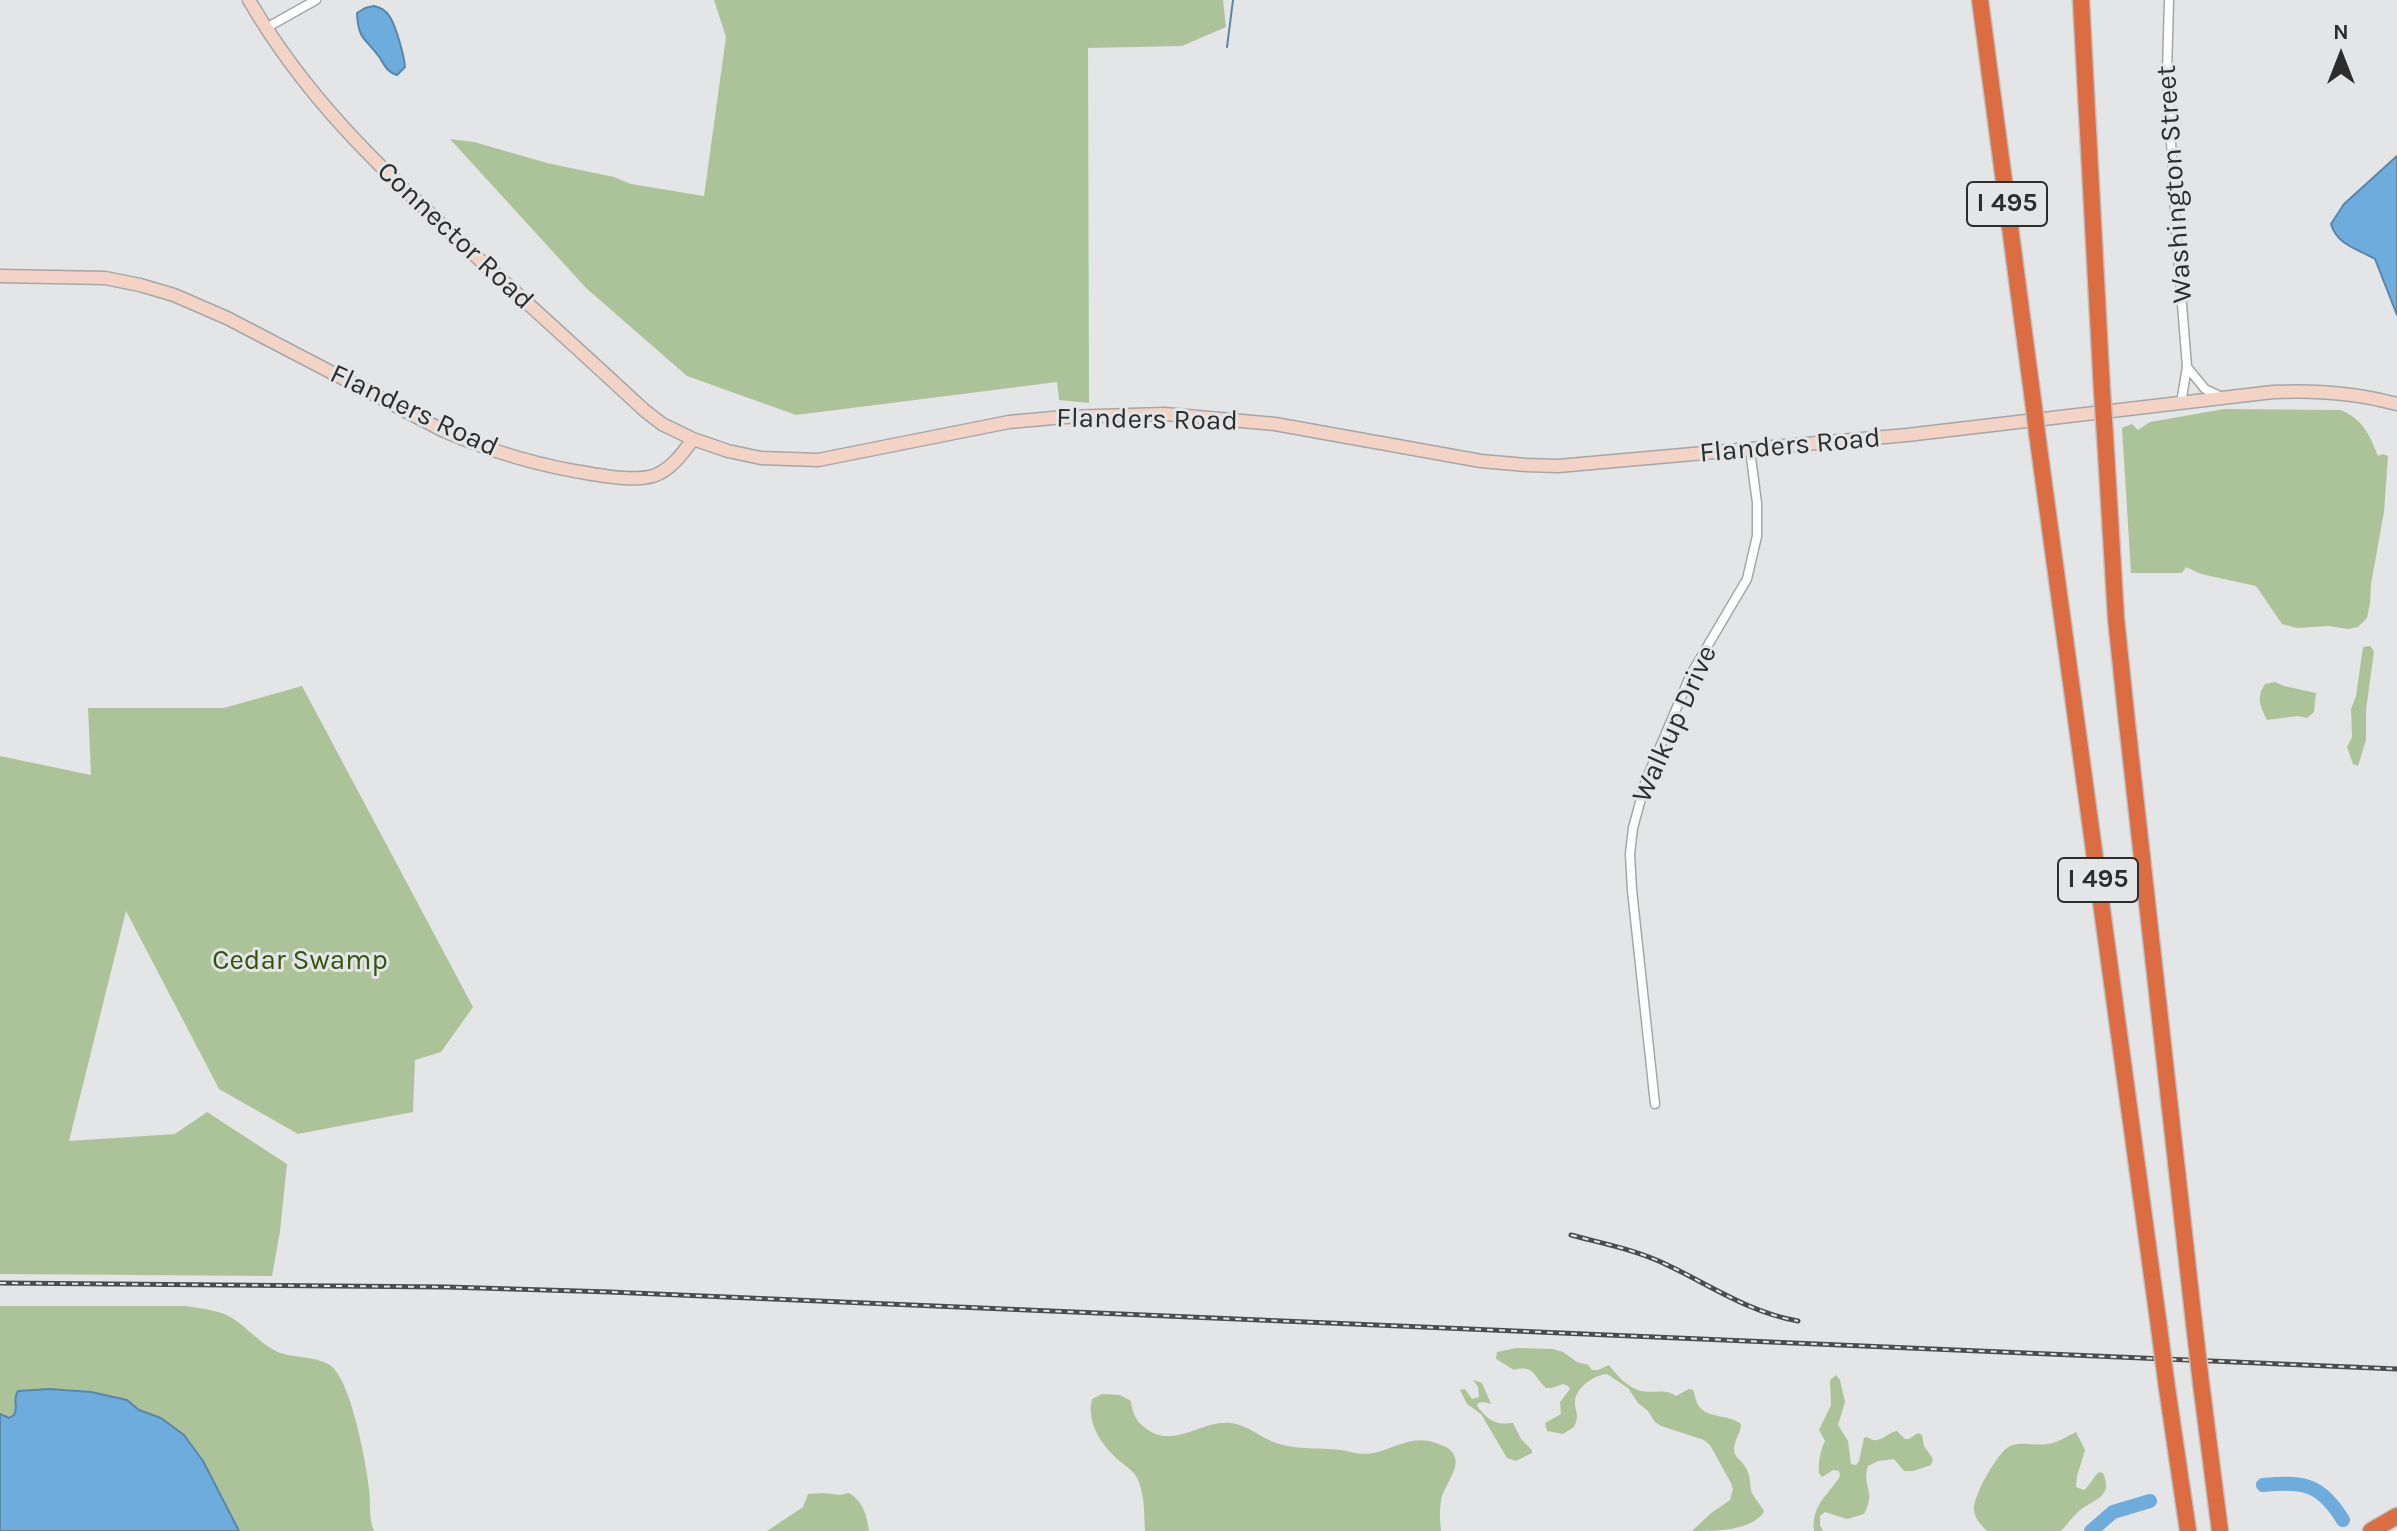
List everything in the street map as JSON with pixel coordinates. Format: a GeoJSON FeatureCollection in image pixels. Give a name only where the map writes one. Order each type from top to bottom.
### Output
{"type":"FeatureCollection","features":[{"type":"Feature","properties":{"kind":"highway","name":"I 495"},"geometry":{"type":"LineString","coordinates":[[1980,0],[2187,1526]]}},
{"type":"Feature","properties":{"kind":"highway","name":"I 495"},"geometry":{"type":"LineString","coordinates":[[2081,0],[2111,541],[2124,698],[2220,1531]]}},
{"type":"Feature","properties":{"kind":"highway"},"geometry":{"type":"LineString","coordinates":[[2371,1531],[2397,1516]]}},
{"type":"Feature","properties":{"kind":"main road","name":"Connector Road"},"geometry":{"type":"LineString","coordinates":[[249,0],[310,91],[382,169],[644,410],[662,424],[693,439]]}},
{"type":"Feature","properties":{"kind":"main road","name":"Flanders Road"},"geometry":{"type":"LineString","coordinates":[[0,276],[105,278],[174,295],[228,319],[444,431],[497,452],[552,467],[614,477],[656,475],[674,463],[693,439],[761,458],[818,460],[1009,422],[1064,417],[1165,414],[1275,424],[1450,456],[1526,465],[1595,464],[1750,450],[2069,418],[2291,391],[2327,392],[2397,404]]}},
{"type":"Feature","properties":{"kind":"street"},"geometry":{"type":"LineString","coordinates":[[266,28],[316,0]]}},
{"type":"Feature","properties":{"kind":"street","name":"Washington Street"},"geometry":{"type":"LineString","coordinates":[[2169,0],[2166,45],[2187,367],[2181,403]]}},
{"type":"Feature","properties":{"kind":"street"},"geometry":{"type":"LineString","coordinates":[[2187,367],[2205,389],[2224,397]]}},
{"type":"Feature","properties":{"kind":"street","name":"Walkup Drive"},"geometry":{"type":"LineString","coordinates":[[1655,1104],[1632,890],[1630,854],[1633,828],[1646,780],[1691,674],[1747,579],[1757,536],[1757,503],[1750,450]]}},
{"type":"Feature","properties":{"kind":"green space"},"geometry":{"type":"Polygon","coordinates":[[[714,0],[1223,0],[1226,27],[1182,46],[1088,48],[1089,403],[1059,400],[1057,382],[796,415],[687,376],[586,288],[450,139],[474,142],[631,184],[704,196],[726,37],[714,0]]]}},
{"type":"Feature","properties":{"kind":"green space"},"geometry":{"type":"Polygon","coordinates":[[[2224,409],[2340,410],[2364,428],[2378,456],[2388,456],[2384,512],[2370,603],[2367,618],[2358,627],[2297,628],[2282,624],[2256,586],[2201,574],[2186,567],[2182,573],[2131,573],[2122,428],[2132,424],[2138,430],[2150,422],[2224,409]]]}},
{"type":"Feature","properties":{"kind":"green space"},"geometry":{"type":"Polygon","coordinates":[[[2370,646],[2374,651],[2366,710],[2366,740],[2358,766],[2353,764],[2347,747],[2352,737],[2351,709],[2356,696],[2363,647],[2370,646]]]}},
{"type":"Feature","properties":{"kind":"green space"},"geometry":{"type":"Polygon","coordinates":[[[2275,682],[2316,693],[2314,712],[2307,718],[2298,716],[2267,720],[2261,706],[2261,693],[2265,684],[2275,682]]]}},
{"type":"Feature","properties":{"kind":"green space","name":"Cedar Swamp"},"geometry":{"type":"Polygon","coordinates":[[[302,686],[473,1007],[441,1052],[415,1060],[413,1112],[298,1134],[219,1089],[126,911],[69,1141],[175,1134],[207,1112],[287,1164],[272,1276],[0,1274],[0,756],[91,775],[88,708],[224,708],[302,686]]]}},
{"type":"Feature","properties":{"kind":"green space"},"geometry":{"type":"Polygon","coordinates":[[[0,1306],[185,1306],[206,1309],[232,1318],[279,1352],[331,1366],[345,1388],[361,1442],[374,1531],[239,1531],[220,1493],[184,1435],[127,1400],[67,1389],[28,1390],[15,1402],[14,1415],[9,1418],[0,1414],[0,1306]]]}},
{"type":"Feature","properties":{"kind":"green space"},"geometry":{"type":"Polygon","coordinates":[[[1517,1348],[1553,1349],[1588,1365],[1592,1370],[1609,1365],[1625,1383],[1643,1391],[1667,1392],[1676,1396],[1693,1390],[1697,1403],[1705,1412],[1741,1424],[1734,1452],[1747,1471],[1752,1493],[1764,1512],[1742,1526],[1692,1531],[1730,1500],[1733,1489],[1710,1445],[1655,1422],[1628,1388],[1607,1374],[1591,1380],[1578,1392],[1574,1427],[1563,1434],[1547,1431],[1545,1423],[1561,1414],[1560,1402],[1570,1389],[1563,1384],[1546,1388],[1530,1370],[1514,1370],[1496,1359],[1497,1352],[1517,1348]]]}},
{"type":"Feature","properties":{"kind":"green space"},"geometry":{"type":"Polygon","coordinates":[[[1836,1375],[1845,1402],[1838,1425],[1848,1441],[1851,1464],[1856,1465],[1859,1461],[1864,1438],[1879,1440],[1897,1431],[1905,1439],[1918,1433],[1922,1435],[1924,1446],[1933,1459],[1931,1465],[1913,1471],[1904,1471],[1894,1459],[1868,1466],[1869,1500],[1864,1514],[1847,1519],[1825,1512],[1820,1516],[1823,1531],[1814,1531],[1818,1507],[1840,1476],[1839,1471],[1833,1470],[1822,1477],[1819,1473],[1825,1441],[1819,1430],[1831,1405],[1830,1380],[1836,1375]]]}},
{"type":"Feature","properties":{"kind":"green space"},"geometry":{"type":"Polygon","coordinates":[[[1473,1380],[1482,1383],[1491,1404],[1484,1402],[1477,1406],[1492,1421],[1513,1423],[1532,1453],[1516,1461],[1507,1458],[1481,1414],[1467,1404],[1460,1390],[1465,1389],[1472,1399],[1479,1397],[1473,1380]]]}},
{"type":"Feature","properties":{"kind":"green space"},"geometry":{"type":"Polygon","coordinates":[[[1102,1394],[1120,1395],[1131,1401],[1134,1415],[1141,1424],[1155,1434],[1166,1436],[1231,1423],[1264,1438],[1296,1447],[1365,1454],[1411,1441],[1430,1441],[1441,1445],[1451,1451],[1456,1462],[1441,1501],[1441,1531],[1145,1531],[1139,1482],[1132,1471],[1108,1450],[1091,1418],[1092,1399],[1102,1394]]]}},
{"type":"Feature","properties":{"kind":"green space"},"geometry":{"type":"Polygon","coordinates":[[[2076,1432],[2085,1450],[2076,1487],[2084,1490],[2099,1472],[2103,1473],[2106,1481],[2104,1493],[2079,1511],[2061,1531],[1987,1531],[1976,1516],[1974,1504],[1999,1456],[2010,1446],[2051,1443],[2076,1432]]]}},
{"type":"Feature","properties":{"kind":"green space"},"geometry":{"type":"Polygon","coordinates":[[[849,1493],[854,1496],[864,1509],[869,1531],[767,1531],[803,1507],[808,1494],[849,1493]]]}},
{"type":"Feature","properties":{"kind":"water"},"geometry":{"type":"Polygon","coordinates":[[[374,6],[388,15],[397,34],[405,67],[397,75],[387,68],[359,29],[357,13],[374,6]]]}},
{"type":"Feature","properties":{"kind":"water"},"geometry":{"type":"Polygon","coordinates":[[[2397,156],[2397,315],[2375,259],[2343,242],[2331,224],[2344,204],[2397,156]]]}},
{"type":"Feature","properties":{"kind":"water"},"geometry":{"type":"Polygon","coordinates":[[[50,1389],[91,1392],[127,1400],[139,1410],[161,1418],[184,1435],[203,1461],[239,1531],[0,1531],[0,1414],[9,1418],[14,1415],[18,1391],[50,1389]]]}},
{"type":"Feature","properties":{"kind":"waterway"},"geometry":{"type":"LineString","coordinates":[[1227,47],[1233,0]]}},
{"type":"Feature","properties":{"kind":"waterway"},"geometry":{"type":"LineString","coordinates":[[2263,1485],[2290,1484],[2310,1488],[2327,1499],[2343,1520]]}},
{"type":"Feature","properties":{"kind":"waterway"},"geometry":{"type":"LineString","coordinates":[[2091,1531],[2113,1512],[2150,1501]]}},
{"type":"Feature","properties":{"kind":"railway"},"geometry":{"type":"LineString","coordinates":[[1571,1235],[1650,1257],[1744,1304],[1798,1321]]}},
{"type":"Feature","properties":{"kind":"railway"},"geometry":{"type":"LineString","coordinates":[[0,1283],[447,1287],[610,1292],[2397,1369]]}}]}
